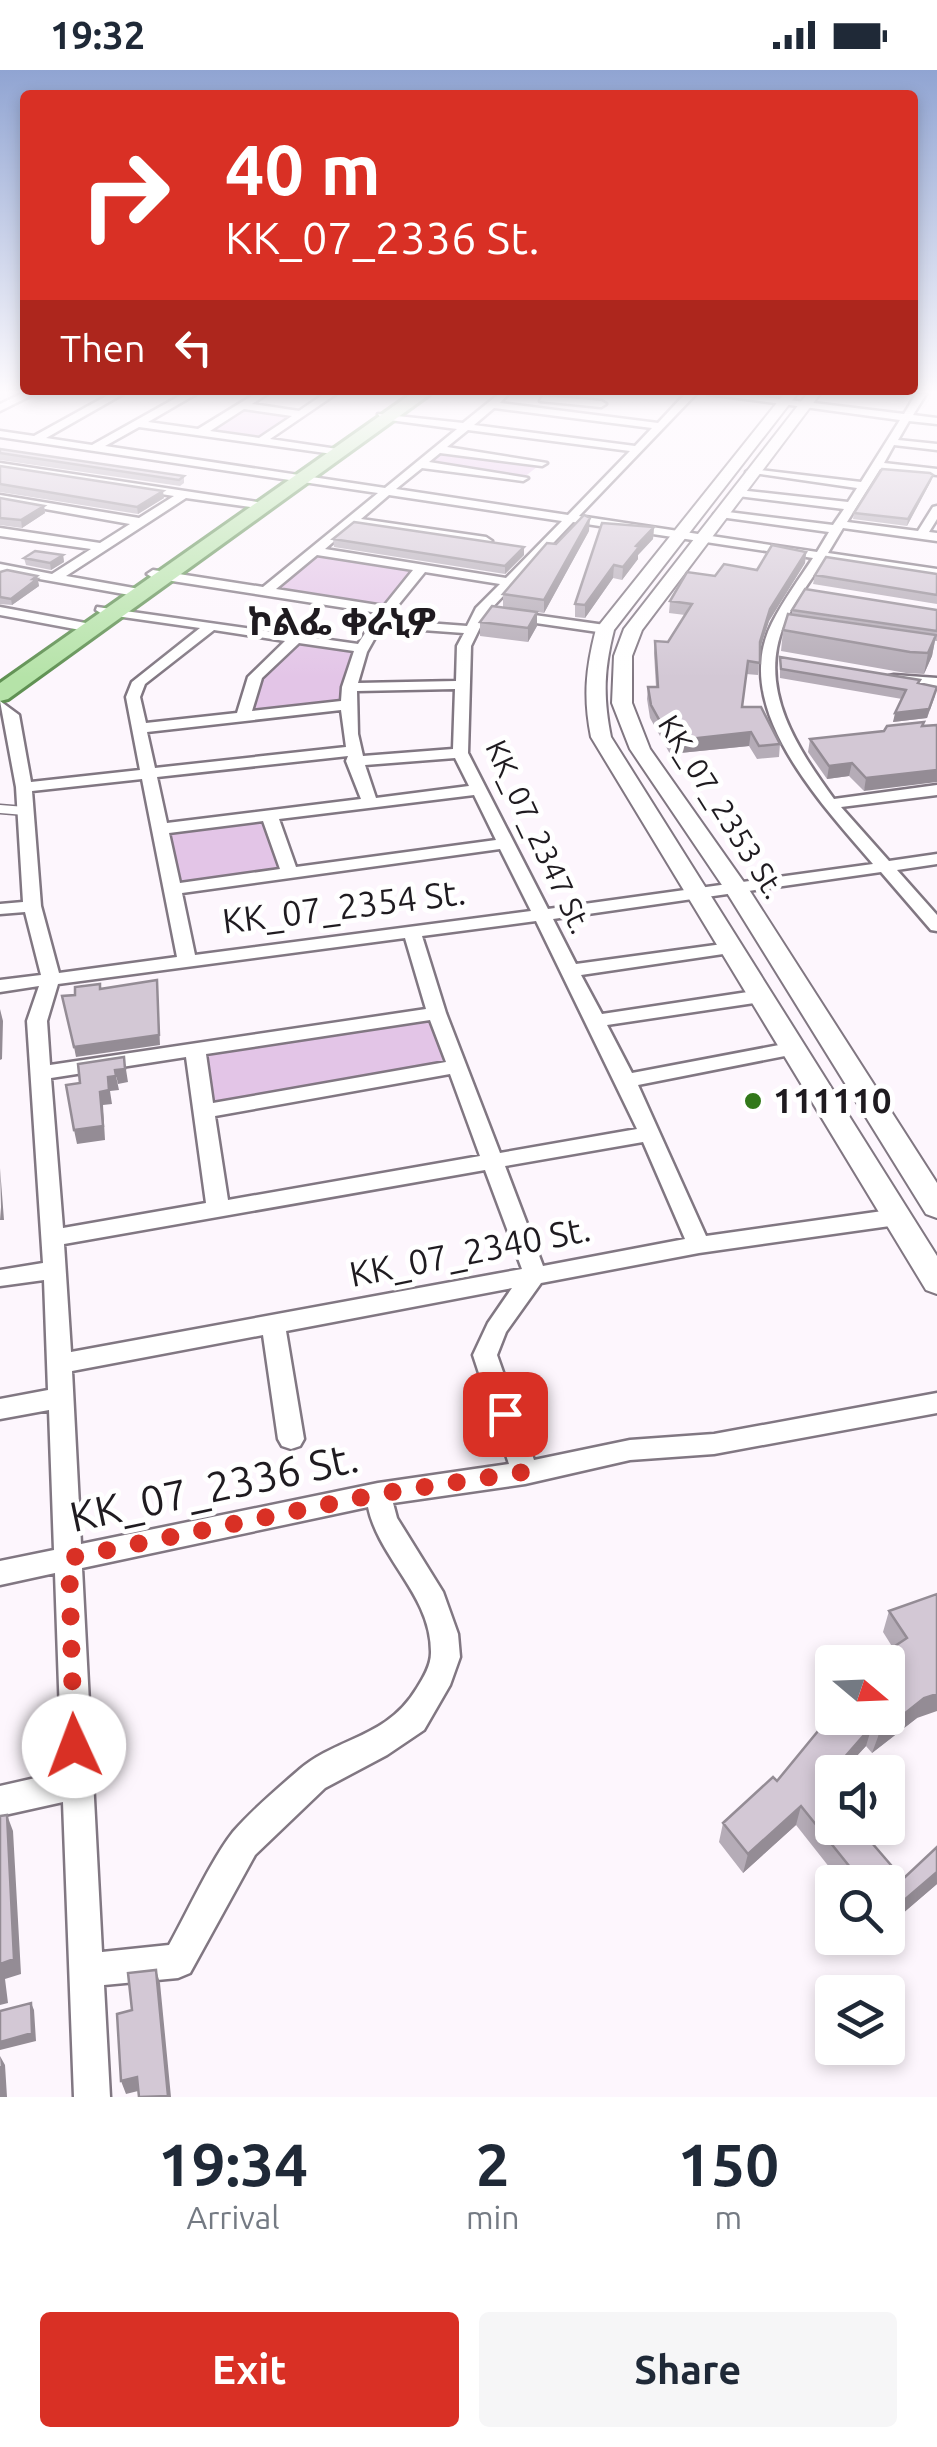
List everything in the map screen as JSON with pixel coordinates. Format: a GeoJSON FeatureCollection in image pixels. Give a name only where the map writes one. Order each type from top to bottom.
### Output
{"type":"FeatureCollection","features":[{"type":"Feature","properties":{"kind":"main road"},"geometry":{"type":"LineString","coordinates":[[0,684],[282,489]]}},
{"type":"Feature","properties":{"kind":"main road"},"geometry":{"type":"LineString","coordinates":[[0,694],[85,627]]}},
{"type":"Feature","properties":{"kind":"street"},"geometry":{"type":"LineString","coordinates":[[150,489],[258,505]]}},
{"type":"Feature","properties":{"kind":"street"},"geometry":{"type":"LineString","coordinates":[[376,489],[937,573]]}},
{"type":"Feature","properties":{"kind":"street","name":"KK_07_2347 St."},"geometry":{"type":"LineString","coordinates":[[601,489],[481,611],[464,646],[460,753],[626,1080],[699,1245]]}},
{"type":"Feature","properties":{"kind":"street","name":"KK_07_2353 St."},"geometry":{"type":"LineString","coordinates":[[715,489],[605,630],[594,672],[602,738],[937,1282]]}},
{"type":"Feature","properties":{"kind":"street","name":"KK_07_2353 St."},"geometry":{"type":"LineString","coordinates":[[741,489],[700,538],[627,641],[622,703],[640,750],[736,888],[937,1207]]}},
{"type":"Feature","properties":{"kind":"street"},"geometry":{"type":"LineString","coordinates":[[860,489],[777,626],[768,657],[772,709],[830,804],[937,926]]}},
{"type":"Feature","properties":{"kind":"street"},"geometry":{"type":"LineString","coordinates":[[266,592],[386,490]]}},
{"type":"Feature","properties":{"kind":"street"},"geometry":{"type":"LineString","coordinates":[[738,493],[850,506]]}},
{"type":"Feature","properties":{"kind":"street"},"geometry":{"type":"LineString","coordinates":[[54,578],[184,494]]}},
{"type":"Feature","properties":{"kind":"street"},"geometry":{"type":"LineString","coordinates":[[492,506],[502,497]]}},
{"type":"Feature","properties":{"kind":"street"},"geometry":{"type":"LineString","coordinates":[[0,498],[140,522]]}},
{"type":"Feature","properties":{"kind":"street"},"geometry":{"type":"LineString","coordinates":[[46,517],[60,508]]}},
{"type":"Feature","properties":{"kind":"street"},"geometry":{"type":"LineString","coordinates":[[922,535],[937,509]]}},
{"type":"Feature","properties":{"kind":"street"},"geometry":{"type":"LineString","coordinates":[[720,514],[937,537]]}},
{"type":"Feature","properties":{"kind":"street"},"geometry":{"type":"LineString","coordinates":[[351,521],[504,544]]}},
{"type":"Feature","properties":{"kind":"street"},"geometry":{"type":"LineString","coordinates":[[18,535],[32,526]]}},
{"type":"Feature","properties":{"kind":"street"},"geometry":{"type":"LineString","coordinates":[[0,532],[102,547]]}},
{"type":"Feature","properties":{"kind":"street"},"geometry":{"type":"LineString","coordinates":[[524,547],[542,550]]}},
{"type":"Feature","properties":{"kind":"street"},"geometry":{"type":"LineString","coordinates":[[316,551],[510,582]]}},
{"type":"Feature","properties":{"kind":"street"},"geometry":{"type":"LineString","coordinates":[[0,568],[134,592]]}},
{"type":"Feature","properties":{"kind":"street"},"geometry":{"type":"LineString","coordinates":[[371,804],[352,756],[345,705],[360,648],[385,610],[421,570]]}},
{"type":"Feature","properties":{"kind":"street"},"geometry":{"type":"LineString","coordinates":[[159,575],[385,610]]}},
{"type":"Feature","properties":{"kind":"street"},"geometry":{"type":"LineString","coordinates":[[799,590],[818,594]]}},
{"type":"Feature","properties":{"kind":"street"},"geometry":{"type":"LineString","coordinates":[[108,611],[360,648]]}},
{"type":"Feature","properties":{"kind":"street"},"geometry":{"type":"LineString","coordinates":[[481,611],[605,630]]}},
{"type":"Feature","properties":{"kind":"street"},"geometry":{"type":"LineString","coordinates":[[1,612],[85,627]]}},
{"type":"Feature","properties":{"kind":"street"},"geometry":{"type":"LineString","coordinates":[[376,623],[472,630]]}},
{"type":"Feature","properties":{"kind":"street"},"geometry":{"type":"LineString","coordinates":[[187,960],[158,830],[134,688],[211,626]]}},
{"type":"Feature","properties":{"kind":"street"},"geometry":{"type":"LineString","coordinates":[[777,626],[795,628]]}},
{"type":"Feature","properties":{"kind":"street"},"geometry":{"type":"LineString","coordinates":[[244,714],[255,677],[294,640]]}},
{"type":"Feature","properties":{"kind":"street"},"geometry":{"type":"LineString","coordinates":[[768,657],[785,660]]}},
{"type":"Feature","properties":{"kind":"street"},"geometry":{"type":"LineString","coordinates":[[871,675],[937,682]]}},
{"type":"Feature","properties":{"kind":"street"},"geometry":{"type":"LineString","coordinates":[[350,687],[462,686]]}},
{"type":"Feature","properties":{"kind":"street"},"geometry":{"type":"LineString","coordinates":[[0,705],[12,715],[24,787],[32,906],[51,978],[37,1021],[55,1270],[92,2097]]}},
{"type":"Feature","properties":{"kind":"street"},"geometry":{"type":"LineString","coordinates":[[141,728],[345,705]]}},
{"type":"Feature","properties":{"kind":"street"},"geometry":{"type":"LineString","coordinates":[[794,742],[812,740]]}},
{"type":"Feature","properties":{"kind":"street"},"geometry":{"type":"LineString","coordinates":[[24,787],[352,756],[460,753]]}},
{"type":"Feature","properties":{"kind":"street"},"geometry":{"type":"LineString","coordinates":[[158,830],[478,790]]}},
{"type":"Feature","properties":{"kind":"street"},"geometry":{"type":"LineString","coordinates":[[830,804],[937,790]]}},
{"type":"Feature","properties":{"kind":"street"},"geometry":{"type":"LineString","coordinates":[[270,817],[289,872]]}},
{"type":"Feature","properties":{"kind":"street"},"geometry":{"type":"LineString","coordinates":[[170,889],[508,843]]}},
{"type":"Feature","properties":{"kind":"street","name":"KK_07_2354 St."},"geometry":{"type":"LineString","coordinates":[[0,986],[697,895],[937,858]]}},
{"type":"Feature","properties":{"kind":"street"},"geometry":{"type":"LineString","coordinates":[[0,909],[32,906]]}},
{"type":"Feature","properties":{"kind":"street"},"geometry":{"type":"LineString","coordinates":[[411,930],[436,1013],[535,1274],[496,1329],[486,1355],[524,1472]]}},
{"type":"Feature","properties":{"kind":"street","name":"KK_07_2353 St."},"geometry":{"type":"LineString","coordinates":[[569,971],[730,948]]}},
{"type":"Feature","properties":{"kind":"street"},"geometry":{"type":"LineString","coordinates":[[595,1021],[761,996]]}},
{"type":"Feature","properties":{"kind":"street"},"geometry":{"type":"LineString","coordinates":[[40,1072],[436,1013]]}},
{"type":"Feature","properties":{"kind":"street"},"geometry":{"type":"LineString","coordinates":[[626,1080],[795,1048]]}},
{"type":"Feature","properties":{"kind":"street"},"geometry":{"type":"LineString","coordinates":[[194,1049],[218,1209]]}},
{"type":"Feature","properties":{"kind":"street"},"geometry":{"type":"LineString","coordinates":[[204,1111],[459,1066]]}},
{"type":"Feature","properties":{"kind":"street"},"geometry":{"type":"LineString","coordinates":[[52,1238],[651,1134]]}},
{"type":"Feature","properties":{"kind":"street","name":"KK_07_2340 St."},"geometry":{"type":"LineString","coordinates":[[58,1364],[699,1245],[897,1216]]}},
{"type":"Feature","properties":{"kind":"street"},"geometry":{"type":"LineString","coordinates":[[0,1278],[55,1270]]}},
{"type":"Feature","properties":{"kind":"street"},"geometry":{"type":"LineString","coordinates":[[273,1326],[291,1439]]}},
{"type":"Feature","properties":{"kind":"street"},"geometry":{"type":"LineString","coordinates":[[0,1409],[60,1398]]}},
{"type":"Feature","properties":{"kind":"street","name":"KK_07_2336 St."},"geometry":{"type":"LineString","coordinates":[[0,1573],[378,1494],[524,1472],[630,1450],[714,1444],[937,1403]]}},
{"type":"Feature","properties":{"kind":"street"},"geometry":{"type":"LineString","coordinates":[[84,1970],[178,1962],[208,1904],[254,1834],[314,1777],[414,1720],[446,1657],[444,1634],[433,1602],[384,1521],[378,1494]]}},
{"type":"Feature","properties":{"kind":"street"},"geometry":{"type":"LineString","coordinates":[[0,1801],[75,1784]]}},
{"type":"Feature","properties":{"kind":"lane"},"geometry":{"type":"LineString","coordinates":[[0,809],[25,811]]}},
{"type":"Feature","properties":{"kind":"shaded area"},"geometry":{"type":"Polygon","coordinates":[[[316,551],[421,569],[385,610],[266,591],[316,551]]]}},
{"type":"Feature","properties":{"kind":"shaded area"},"geometry":{"type":"Polygon","coordinates":[[[294,640],[360,648],[345,705],[244,713],[252,676],[294,640]]]}},
{"type":"Feature","properties":{"kind":"shaded area"},"geometry":{"type":"Polygon","coordinates":[[[270,817],[289,872],[170,889],[158,829],[270,817]]]}},
{"type":"Feature","properties":{"kind":"shaded area"},"geometry":{"type":"Polygon","coordinates":[[[437,1013],[459,1066],[204,1111],[195,1049],[437,1013]]]}},
{"type":"Feature","properties":{"kind":"building"},"geometry":{"type":"Polygon","coordinates":[[[27,489],[163,491],[137,507],[27,489]]]}},
{"type":"Feature","properties":{"kind":"building"},"geometry":{"type":"Polygon","coordinates":[[[870,489],[925,489],[908,519],[854,513],[870,489]]]}},
{"type":"Feature","properties":{"kind":"building"},"geometry":{"type":"Polygon","coordinates":[[[0,498],[44,506],[21,520],[0,518],[0,498]]]}},
{"type":"Feature","properties":{"kind":"building"},"geometry":{"type":"Polygon","coordinates":[[[584,515],[590,518],[544,600],[503,594],[547,543],[556,544],[584,515]]]}},
{"type":"Feature","properties":{"kind":"building"},"geometry":{"type":"Polygon","coordinates":[[[354,522],[524,547],[505,566],[333,539],[354,522]]]}},
{"type":"Feature","properties":{"kind":"building"},"geometry":{"type":"Polygon","coordinates":[[[602,523],[654,527],[623,567],[614,565],[585,605],[575,604],[602,523]]]}},
{"type":"Feature","properties":{"kind":"building"},"geometry":{"type":"Polygon","coordinates":[[[772,545],[806,552],[770,609],[760,642],[760,663],[748,661],[742,707],[761,707],[780,744],[759,746],[751,732],[671,741],[651,705],[648,687],[658,687],[655,641],[668,642],[692,604],[670,601],[687,572],[715,576],[724,564],[757,570],[772,545]]]}},
{"type":"Feature","properties":{"kind":"building"},"geometry":{"type":"Polygon","coordinates":[[[35,551],[63,555],[50,563],[24,558],[35,551]]]}},
{"type":"Feature","properties":{"kind":"building"},"geometry":{"type":"Polygon","coordinates":[[[826,557],[937,574],[937,595],[815,575],[826,557]]]}},
{"type":"Feature","properties":{"kind":"building"},"geometry":{"type":"Polygon","coordinates":[[[7,570],[37,579],[11,599],[0,597],[0,572],[7,570]]]}},
{"type":"Feature","properties":{"kind":"building"},"geometry":{"type":"Polygon","coordinates":[[[805,589],[937,610],[937,631],[792,610],[805,589]]]}},
{"type":"Feature","properties":{"kind":"building"},"geometry":{"type":"Polygon","coordinates":[[[492,606],[537,612],[528,628],[480,622],[492,606]]]}},
{"type":"Feature","properties":{"kind":"building"},"geometry":{"type":"Polygon","coordinates":[[[788,614],[936,635],[928,653],[910,652],[783,630],[788,614]]]}},
{"type":"Feature","properties":{"kind":"building"},"geometry":{"type":"Polygon","coordinates":[[[780,657],[920,680],[918,683],[937,687],[929,709],[895,713],[906,690],[781,669],[780,657]]]}},
{"type":"Feature","properties":{"kind":"building"},"geometry":{"type":"Polygon","coordinates":[[[924,722],[922,726],[937,725],[937,770],[866,778],[852,763],[829,766],[810,739],[884,731],[887,726],[924,722]]]}},
{"type":"Feature","properties":{"kind":"building"},"geometry":{"type":"Polygon","coordinates":[[[157,980],[159,1035],[74,1047],[62,996],[75,995],[75,987],[100,984],[100,989],[157,980]]]}},
{"type":"Feature","properties":{"kind":"building"},"geometry":{"type":"Polygon","coordinates":[[[124,1057],[125,1069],[115,1070],[116,1076],[108,1077],[109,1090],[100,1092],[103,1126],[74,1130],[66,1085],[80,1083],[78,1064],[124,1057]]]}},
{"type":"Feature","properties":{"kind":"building"},"geometry":{"type":"Polygon","coordinates":[[[937,1594],[937,1694],[924,1698],[905,1713],[905,1645],[896,1645],[907,1638],[889,1611],[937,1594]]]}},
{"type":"Feature","properties":{"kind":"building"},"geometry":{"type":"Polygon","coordinates":[[[815,1735],[864,1735],[847,1755],[815,1755],[815,1823],[801,1806],[748,1854],[723,1823],[773,1777],[777,1781],[815,1735]]]}},
{"type":"Feature","properties":{"kind":"building"},"geometry":{"type":"Polygon","coordinates":[[[7,1815],[14,1959],[0,1964],[0,1816],[7,1815]]]}},
{"type":"Feature","properties":{"kind":"building"},"geometry":{"type":"Polygon","coordinates":[[[832,1845],[874,1845],[891,1865],[848,1865],[832,1845]]]}},
{"type":"Feature","properties":{"kind":"building"},"geometry":{"type":"Polygon","coordinates":[[[937,1847],[937,1872],[905,1899],[905,1877],[937,1847]]]}},
{"type":"Feature","properties":{"kind":"building"},"geometry":{"type":"Polygon","coordinates":[[[156,1970],[168,2096],[139,2097],[137,2077],[121,2081],[117,2014],[132,2010],[128,1973],[156,1970]]]}},
{"type":"Feature","properties":{"kind":"building"},"geometry":{"type":"Polygon","coordinates":[[[31,2003],[32,2033],[0,2042],[0,2011],[31,2003]]]}},
{"type":"Feature","properties":{"kind":"place","name":"111110"},"geometry":{"type":"Point","coordinates":[753,1101]}},
{"type":"Feature","properties":{"kind":"district","name":"ኮልፌ ቀራኒዎ"},"geometry":{"type":"Point","coordinates":[342,622]}},
{"type":"Feature","properties":{"kind":"route"},"geometry":{"type":"LineString","coordinates":[[74,1746],[69,1558],[378,1494],[524,1472],[505,1414]]}}]}
